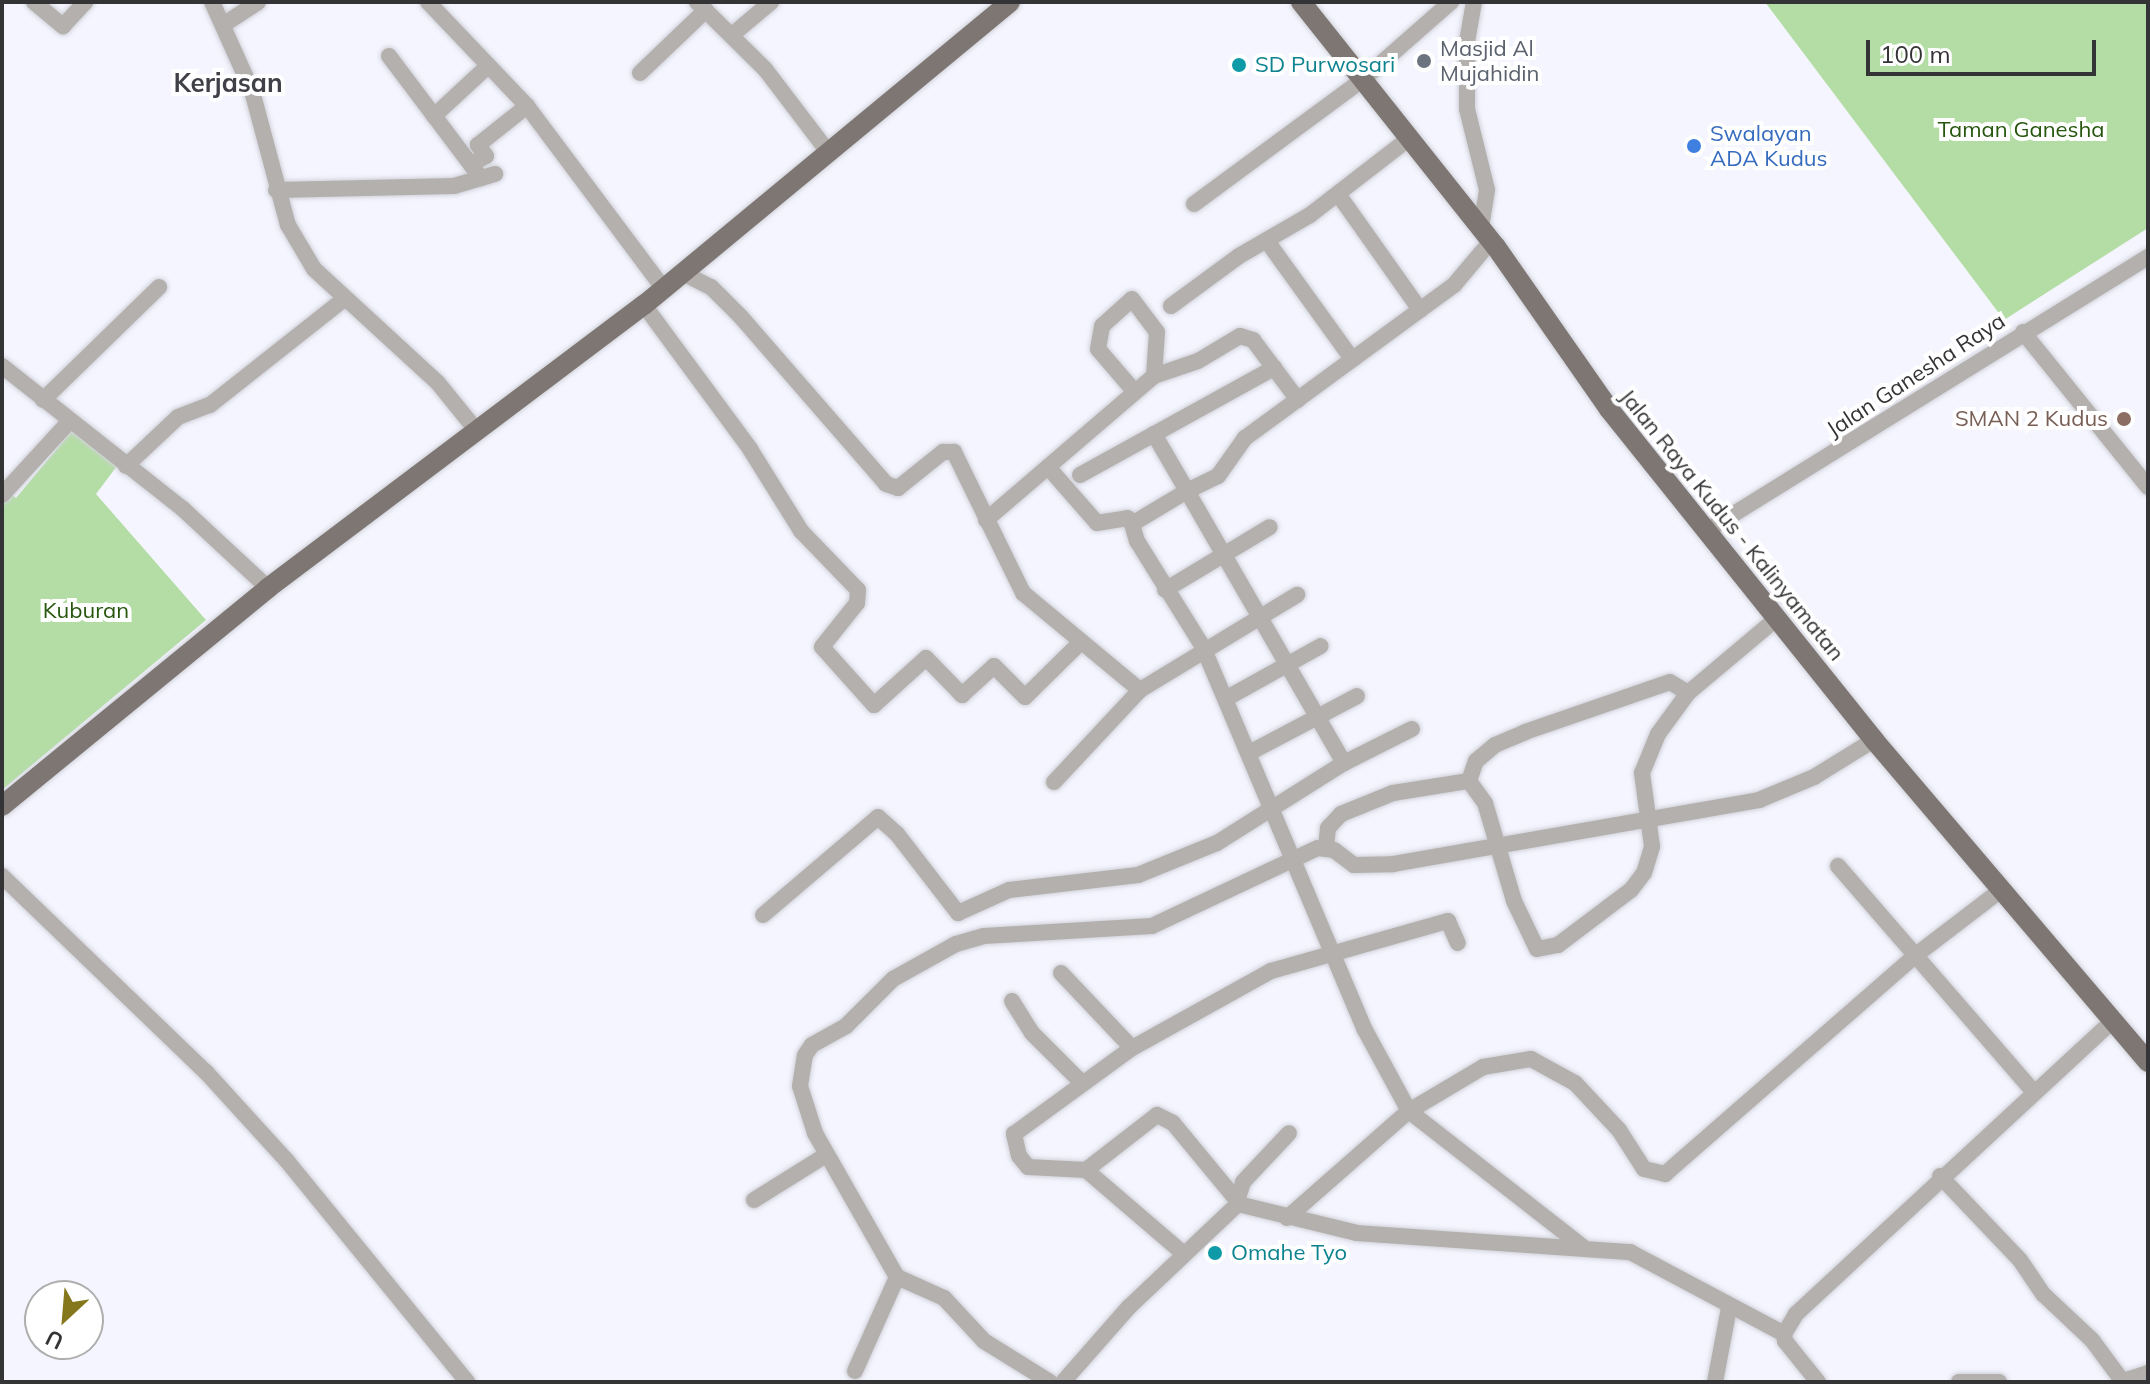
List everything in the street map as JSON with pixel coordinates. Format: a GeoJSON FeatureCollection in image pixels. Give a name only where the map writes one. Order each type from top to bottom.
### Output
{"type":"FeatureCollection","features":[{"type":"Feature","properties":{"kind":"main road"},"geometry":{"type":"LineString","coordinates":[[2,806],[268,588],[644,305],[1010,2]]}},
{"type":"Feature","properties":{"kind":"main road","name":"Jalan Raya Kudus - Kalinyamatan"},"geometry":{"type":"LineString","coordinates":[[1301,2],[1407,140],[1486,235],[1597,394],[1874,740],[2148,1062]]}},
{"type":"Feature","properties":{"kind":"street"},"geometry":{"type":"LineString","coordinates":[[34,2],[63,26],[85,2]]}},
{"type":"Feature","properties":{"kind":"street"},"geometry":{"type":"LineString","coordinates":[[212,2],[226,23],[263,126],[276,190],[288,225],[314,269],[438,383],[476,430]]}},
{"type":"Feature","properties":{"kind":"street"},"geometry":{"type":"LineString","coordinates":[[226,23],[258,2]]}},
{"type":"Feature","properties":{"kind":"street"},"geometry":{"type":"LineString","coordinates":[[428,2],[527,106],[664,289]]}},
{"type":"Feature","properties":{"kind":"street"},"geometry":{"type":"LineString","coordinates":[[1194,204],[1361,81],[1451,2]]}},
{"type":"Feature","properties":{"kind":"street"},"geometry":{"type":"LineString","coordinates":[[1132,524],[1218,476],[1245,438],[1454,285],[1486,235],[1487,190],[1467,118],[1467,40],[1474,2]]}},
{"type":"Feature","properties":{"kind":"street"},"geometry":{"type":"LineString","coordinates":[[732,35],[765,4]]}},
{"type":"Feature","properties":{"kind":"street"},"geometry":{"type":"LineString","coordinates":[[640,73],[701,6],[765,69],[829,153]]}},
{"type":"Feature","properties":{"kind":"street"},"geometry":{"type":"LineString","coordinates":[[389,56],[434,116],[482,172]]}},
{"type":"Feature","properties":{"kind":"street"},"geometry":{"type":"LineString","coordinates":[[434,116],[488,66]]}},
{"type":"Feature","properties":{"kind":"street"},"geometry":{"type":"LineString","coordinates":[[276,190],[454,186],[482,172],[486,156],[478,145],[527,106]]}},
{"type":"Feature","properties":{"kind":"street"},"geometry":{"type":"LineString","coordinates":[[1171,306],[1338,194],[1407,140]]}},
{"type":"Feature","properties":{"kind":"street"},"geometry":{"type":"LineString","coordinates":[[1338,194],[1420,310]]}},
{"type":"Feature","properties":{"kind":"street"},"geometry":{"type":"LineString","coordinates":[[1267,241],[1352,359]]}},
{"type":"Feature","properties":{"kind":"street","name":"Jalan Ganesha Raya"},"geometry":{"type":"LineString","coordinates":[[1708,530],[2148,257]]}},
{"type":"Feature","properties":{"kind":"street"},"geometry":{"type":"LineString","coordinates":[[683,273],[711,287],[741,317],[886,484],[898,488],[951,451],[1023,593],[1140,690]]}},
{"type":"Feature","properties":{"kind":"street"},"geometry":{"type":"LineString","coordinates":[[43,400],[159,287]]}},
{"type":"Feature","properties":{"kind":"street"},"geometry":{"type":"LineString","coordinates":[[126,466],[178,417],[210,405],[344,299]]}},
{"type":"Feature","properties":{"kind":"street"},"geometry":{"type":"LineString","coordinates":[[1134,391],[1098,349],[1102,326],[1132,299],[1157,332],[1154,376]]}},
{"type":"Feature","properties":{"kind":"street"},"geometry":{"type":"LineString","coordinates":[[644,305],[750,449],[801,531],[858,590],[857,603],[822,647],[874,705],[926,658],[962,695],[994,666],[1025,697],[1081,642]]}},
{"type":"Feature","properties":{"kind":"street"},"geometry":{"type":"LineString","coordinates":[[2023,332],[2148,487]]}},
{"type":"Feature","properties":{"kind":"street"},"geometry":{"type":"LineString","coordinates":[[986,520],[1154,376],[1198,361],[1246,335],[1298,400]]}},
{"type":"Feature","properties":{"kind":"street"},"geometry":{"type":"LineString","coordinates":[[2,366],[69,422],[183,509],[268,588]]}},
{"type":"Feature","properties":{"kind":"street"},"geometry":{"type":"LineString","coordinates":[[1080,475],[1274,368]]}},
{"type":"Feature","properties":{"kind":"street"},"geometry":{"type":"LineString","coordinates":[[2,495],[69,422]]}},
{"type":"Feature","properties":{"kind":"street"},"geometry":{"type":"LineString","coordinates":[[1154,434],[1225,553],[1258,619],[1344,763]]}},
{"type":"Feature","properties":{"kind":"street"},"geometry":{"type":"LineString","coordinates":[[1048,467],[1097,523],[1128,518],[1165,590],[1203,647],[1227,698],[1354,1008],[1409,1111],[1583,1247]]}},
{"type":"Feature","properties":{"kind":"street"},"geometry":{"type":"LineString","coordinates":[[1165,590],[1270,527]]}},
{"type":"Feature","properties":{"kind":"street"},"geometry":{"type":"LineString","coordinates":[[1054,782],[1140,690],[1203,647],[1297,595]]}},
{"type":"Feature","properties":{"kind":"street"},"geometry":{"type":"LineString","coordinates":[[1688,693],[1670,682],[1525,732],[1495,745],[1476,761],[1469,781],[1500,844],[1514,901],[1537,949],[1544,950],[1631,890],[1652,846],[1641,786],[1645,761],[1688,693],[1777,618]]}},
{"type":"Feature","properties":{"kind":"street"},"geometry":{"type":"LineString","coordinates":[[1227,698],[1285,663],[1321,646]]}},
{"type":"Feature","properties":{"kind":"street"},"geometry":{"type":"LineString","coordinates":[[1249,753],[1357,696]]}},
{"type":"Feature","properties":{"kind":"street"},"geometry":{"type":"LineString","coordinates":[[763,915],[878,817],[897,834],[953,911],[962,914],[1009,890],[1138,875],[1183,860],[1344,763],[1412,729]]}},
{"type":"Feature","properties":{"kind":"street"},"geometry":{"type":"LineString","coordinates":[[1326,847],[1354,865],[1366,866],[1759,800],[1814,777],[1874,740]]}},
{"type":"Feature","properties":{"kind":"street"},"geometry":{"type":"LineString","coordinates":[[1326,847],[1328,828],[1341,814],[1393,793],[1469,781]]}},
{"type":"Feature","properties":{"kind":"street"},"geometry":{"type":"LineString","coordinates":[[1050,1382],[984,1341],[944,1298],[897,1277],[826,1155],[800,1086],[805,1055],[911,967],[956,944],[1005,932],[1152,926],[1326,847]]}},
{"type":"Feature","properties":{"kind":"street"},"geometry":{"type":"LineString","coordinates":[[1838,866],[2033,1091]]}},
{"type":"Feature","properties":{"kind":"street"},"geometry":{"type":"LineString","coordinates":[[2,876],[206,1072],[287,1161],[467,1382]]}},
{"type":"Feature","properties":{"kind":"street"},"geometry":{"type":"LineString","coordinates":[[1287,1218],[1409,1111],[1483,1067],[1531,1059],[1575,1083],[1619,1130],[1644,1169],[1665,1174],[1916,955],[2001,890]]}},
{"type":"Feature","properties":{"kind":"street"},"geometry":{"type":"LineString","coordinates":[[1458,943],[1448,921],[1271,971],[1132,1048],[1019,1125],[1014,1144],[1036,1170],[1086,1170],[1157,1115],[1173,1123],[1236,1201],[1287,1218],[1407,1238],[1583,1247],[1639,1254],[1729,1308],[1784,1334],[1818,1382]]}},
{"type":"Feature","properties":{"kind":"street"},"geometry":{"type":"LineString","coordinates":[[1061,973],[1132,1048]]}},
{"type":"Feature","properties":{"kind":"street"},"geometry":{"type":"LineString","coordinates":[[1012,1001],[1032,1033],[1082,1083]]}},
{"type":"Feature","properties":{"kind":"street"},"geometry":{"type":"LineString","coordinates":[[1784,1334],[1796,1314],[1940,1176],[2113,1020]]}},
{"type":"Feature","properties":{"kind":"street"},"geometry":{"type":"LineString","coordinates":[[1063,1382],[1236,1201],[1257,1164],[1289,1133]]}},
{"type":"Feature","properties":{"kind":"street"},"geometry":{"type":"LineString","coordinates":[[754,1200],[826,1155]]}},
{"type":"Feature","properties":{"kind":"street"},"geometry":{"type":"LineString","coordinates":[[1086,1170],[1184,1254]]}},
{"type":"Feature","properties":{"kind":"street"},"geometry":{"type":"LineString","coordinates":[[1940,1176],[2020,1260],[2043,1294],[2092,1340],[2122,1382],[2148,1373]]}},
{"type":"Feature","properties":{"kind":"street"},"geometry":{"type":"LineString","coordinates":[[855,1371],[897,1277]]}},
{"type":"Feature","properties":{"kind":"street"},"geometry":{"type":"LineString","coordinates":[[1715,1382],[1729,1308]]}},
{"type":"Feature","properties":{"kind":"street"},"geometry":{"type":"LineString","coordinates":[[1959,1382],[1999,1382]]}},
{"type":"Feature","properties":{"kind":"green space","name":"Taman Ganesha"},"geometry":{"type":"Polygon","coordinates":[[[1765,2],[2148,2],[2148,228],[2004,320],[1765,2]]]}},
{"type":"Feature","properties":{"kind":"green space","name":"Kuburan"},"geometry":{"type":"Polygon","coordinates":[[[75,427],[120,462],[96,494],[206,620],[2,790],[2,486],[16,498],[75,427]]]}},
{"type":"Feature","properties":{"kind":"place","name":"Masjid Al Mujahidin"},"geometry":{"type":"Point","coordinates":[1424,61]}},
{"type":"Feature","properties":{"kind":"place","name":"SD Purwosari"},"geometry":{"type":"Point","coordinates":[1239,65]}},
{"type":"Feature","properties":{"kind":"place","name":"Swalayan ADA Kudus"},"geometry":{"type":"Point","coordinates":[1694,146]}},
{"type":"Feature","properties":{"kind":"place","name":"SMAN 2 Kudus"},"geometry":{"type":"Point","coordinates":[2124,419]}},
{"type":"Feature","properties":{"kind":"place","name":"Omahe Tyo"},"geometry":{"type":"Point","coordinates":[1215,1253]}},
{"type":"Feature","properties":{"kind":"district","name":"Kerjasan"},"geometry":{"type":"Point","coordinates":[228,83]}}]}
